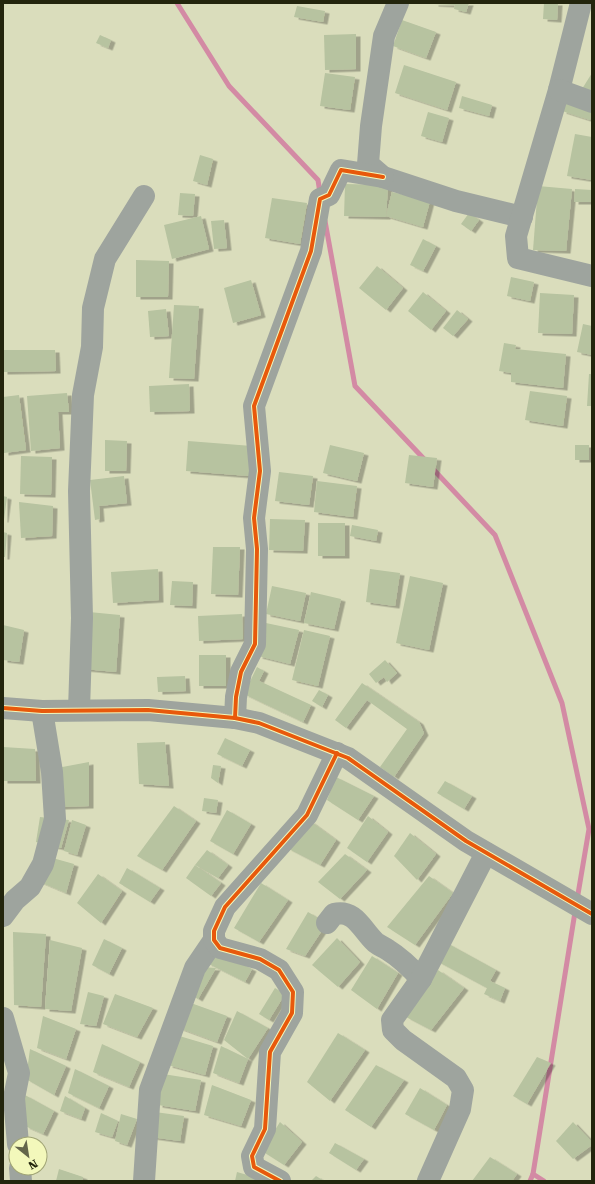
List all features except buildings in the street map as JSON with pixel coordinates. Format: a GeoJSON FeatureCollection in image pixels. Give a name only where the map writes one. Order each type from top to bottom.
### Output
{"type":"FeatureCollection","features":[{"type":"Feature","properties":{"kind":"street"},"geometry":{"type":"LineString","coordinates":[[383,177],[368,164],[370,126],[384,36],[398,3]]}},
{"type":"Feature","properties":{"kind":"street"},"geometry":{"type":"LineString","coordinates":[[581,3],[559,90],[516,236],[518,258],[592,276]]}},
{"type":"Feature","properties":{"kind":"street"},"geometry":{"type":"LineString","coordinates":[[559,90],[592,102]]}},
{"type":"Feature","properties":{"kind":"street"},"geometry":{"type":"LineString","coordinates":[[235,718],[236,697],[241,672],[255,644],[257,549],[254,518],[260,471],[254,406],[311,251],[320,199],[329,195],[341,170],[383,177],[456,200],[522,217]]}},
{"type":"Feature","properties":{"kind":"street"},"geometry":{"type":"LineString","coordinates":[[79,710],[82,618],[79,492],[83,395],[92,347],[93,308],[105,259],[144,196]]}},
{"type":"Feature","properties":{"kind":"street"},"geometry":{"type":"LineString","coordinates":[[3,708],[42,711],[148,710],[235,718],[259,722],[348,758],[466,841],[592,914]]}},
{"type":"Feature","properties":{"kind":"street"},"geometry":{"type":"LineString","coordinates":[[3,916],[15,900],[30,886],[43,864],[55,819],[52,772],[42,711]]}},
{"type":"Feature","properties":{"kind":"street"},"geometry":{"type":"LineString","coordinates":[[144,1181],[150,1090],[195,968],[214,940],[214,931],[225,907],[307,815],[337,753]]}},
{"type":"Feature","properties":{"kind":"street"},"geometry":{"type":"LineString","coordinates":[[428,1181],[460,1109],[462,1090],[456,1078],[403,1040],[393,1030],[392,1020],[421,979],[486,853]]}},
{"type":"Feature","properties":{"kind":"street"},"geometry":{"type":"LineString","coordinates":[[327,924],[334,914],[340,912],[352,916],[366,929],[375,942],[407,963],[421,979]]}},
{"type":"Feature","properties":{"kind":"street"},"geometry":{"type":"LineString","coordinates":[[214,940],[220,948],[260,959],[279,970],[293,992],[292,1013],[270,1052],[265,1130],[252,1156],[254,1167],[280,1181]]}},
{"type":"Feature","properties":{"kind":"street"},"geometry":{"type":"LineString","coordinates":[[3,1018],[19,1073],[14,1098],[17,1136]]}},
{"type":"Feature","properties":{"kind":"waterway"},"geometry":{"type":"LineString","coordinates":[[177,3],[229,86],[318,180],[320,193]]}},
{"type":"Feature","properties":{"kind":"waterway"},"geometry":{"type":"LineString","coordinates":[[325,221],[355,386],[425,460]]}},
{"type":"Feature","properties":{"kind":"waterway"},"geometry":{"type":"LineString","coordinates":[[432,468],[495,535],[562,703],[589,829],[577,900]]}},
{"type":"Feature","properties":{"kind":"waterway"},"geometry":{"type":"LineString","coordinates":[[530,1181],[533,1174],[575,912]]}},
{"type":"Feature","properties":{"kind":"waterway"},"geometry":{"type":"LineString","coordinates":[[533,1174],[544,1181]]}},
{"type":"Feature","properties":{"kind":"cycle path"},"geometry":{"type":"LineString","coordinates":[[235,718],[236,697],[241,672],[255,644],[257,549],[254,518],[260,471],[254,406],[311,251],[320,199],[329,195],[341,170],[383,177]]}},
{"type":"Feature","properties":{"kind":"cycle path"},"geometry":{"type":"LineString","coordinates":[[3,708],[42,711],[148,710],[235,718],[259,723],[348,758],[466,841],[592,914]]}},
{"type":"Feature","properties":{"kind":"cycle path"},"geometry":{"type":"LineString","coordinates":[[280,1181],[254,1167],[252,1156],[265,1129],[270,1052],[292,1013],[293,992],[279,970],[260,959],[220,948],[214,940],[214,931],[225,907],[307,815],[337,753]]}}]}
